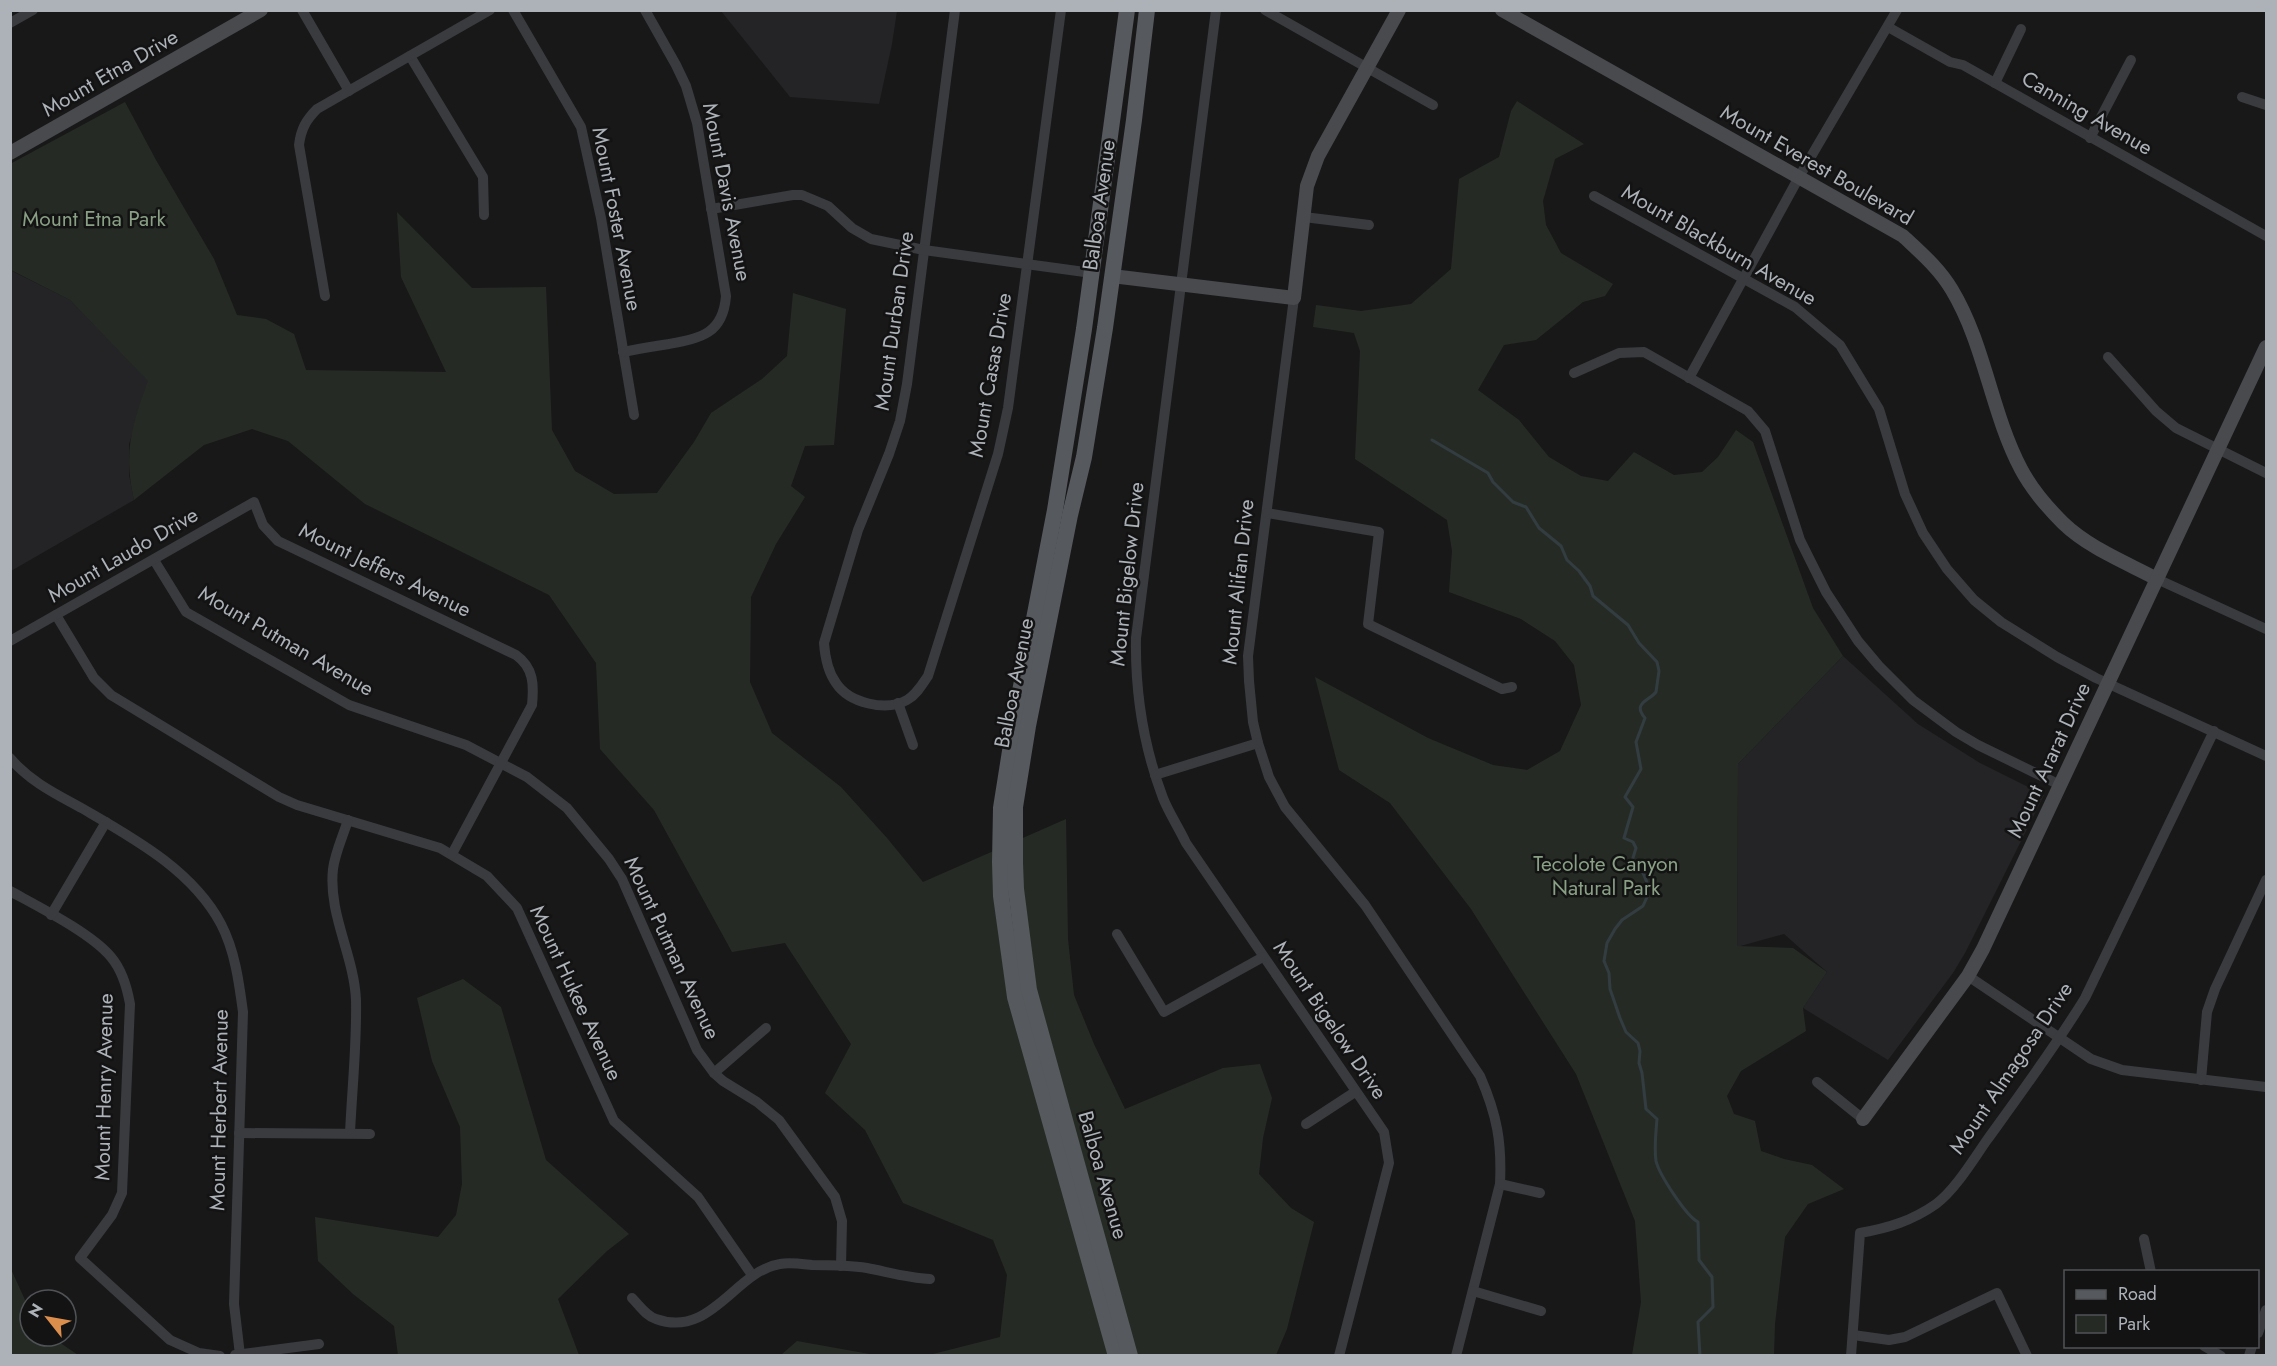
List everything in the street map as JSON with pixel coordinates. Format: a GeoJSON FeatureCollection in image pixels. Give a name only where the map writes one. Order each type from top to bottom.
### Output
{"type":"FeatureCollection","features":[{"type":"Feature","properties":{"kind":"main road","name":"Balboa Avenue"},"geometry":{"type":"LineString","coordinates":[[1116,1356],[1015,997],[1001,896],[1000,862],[1001,808],[1017,707],[1055,510],[1092,273],[1127,10]]}},
{"type":"Feature","properties":{"kind":"main road","name":"Balboa Avenue"},"geometry":{"type":"LineString","coordinates":[[1130,1356],[1029,990],[1014,863],[1015,807],[1028,726],[1070,515],[1084,457],[1105,328],[1147,10]]}},
{"type":"Feature","properties":{"kind":"main road"},"geometry":{"type":"LineString","coordinates":[[1096,242],[1101,262],[1112,276]]}},
{"type":"Feature","properties":{"kind":"main road"},"geometry":{"type":"LineString","coordinates":[[1092,273],[1098,280],[1102,294],[1105,328]]}},
{"type":"Feature","properties":{"kind":"street"},"geometry":{"type":"LineString","coordinates":[[10,24],[33,10]]}},
{"type":"Feature","properties":{"kind":"street","name":"Mount Etna Drive"},"geometry":{"type":"LineString","coordinates":[[10,153],[261,10]]}},
{"type":"Feature","properties":{"kind":"street"},"geometry":{"type":"LineString","coordinates":[[302,10],[349,91]]}},
{"type":"Feature","properties":{"kind":"street"},"geometry":{"type":"LineString","coordinates":[[325,296],[299,145],[300,132],[317,109],[490,10]]}},
{"type":"Feature","properties":{"kind":"street","name":"Mount Foster Avenue"},"geometry":{"type":"LineString","coordinates":[[513,10],[581,127],[601,218],[634,415]]}},
{"type":"Feature","properties":{"kind":"street","name":"Mount Davis Avenue"},"geometry":{"type":"LineString","coordinates":[[623,352],[696,339],[710,333],[721,319],[726,296],[697,123],[686,86],[645,10]]}},
{"type":"Feature","properties":{"kind":"street","name":"Mount Durban Drive"},"geometry":{"type":"LineString","coordinates":[[898,704],[870,705],[845,692],[836,683],[825,658],[824,644],[858,530],[900,421],[907,384],[955,10]]}},
{"type":"Feature","properties":{"kind":"street","name":"Mount Casas Drive"},"geometry":{"type":"LineString","coordinates":[[898,704],[916,693],[928,676],[998,454],[1008,408],[1029,263],[1061,10]]}},
{"type":"Feature","properties":{"kind":"street","name":"Mount Bigelow Drive"},"geometry":{"type":"LineString","coordinates":[[1216,10],[1136,638],[1138,705],[1155,775],[1164,800],[1186,843],[1384,1132],[1389,1163],[1339,1356]]}},
{"type":"Feature","properties":{"kind":"street"},"geometry":{"type":"LineString","coordinates":[[1265,10],[1433,105]]}},
{"type":"Feature","properties":{"kind":"street","name":"Mount Alifan Drive"},"geometry":{"type":"LineString","coordinates":[[1399,10],[1318,156],[1307,186],[1248,656],[1248,681],[1258,743],[1269,777],[1285,807],[1365,905],[1480,1076],[1492,1104],[1499,1129],[1500,1184],[1456,1356]]}},
{"type":"Feature","properties":{"kind":"street","name":"Mount Everest Boulevard"},"geometry":{"type":"LineString","coordinates":[[1502,10],[1903,236],[1934,264],[1952,290],[1971,328],[2010,445],[2021,469],[2032,488],[2063,523],[2088,543],[2157,579],[2266,629]]}},
{"type":"Feature","properties":{"kind":"street"},"geometry":{"type":"LineString","coordinates":[[1689,378],[1799,177],[1897,10]]}},
{"type":"Feature","properties":{"kind":"street","name":"Canning Avenue"},"geometry":{"type":"LineString","coordinates":[[1888,27],[1950,62],[1963,65],[2266,236]]}},
{"type":"Feature","properties":{"kind":"street"},"geometry":{"type":"LineString","coordinates":[[1995,83],[2021,29]]}},
{"type":"Feature","properties":{"kind":"street"},"geometry":{"type":"LineString","coordinates":[[410,56],[483,177],[484,215]]}},
{"type":"Feature","properties":{"kind":"street"},"geometry":{"type":"LineString","coordinates":[[2090,138],[2131,60]]}},
{"type":"Feature","properties":{"kind":"street"},"geometry":{"type":"LineString","coordinates":[[2242,96],[2266,105]]}},
{"type":"Feature","properties":{"kind":"street"},"geometry":{"type":"LineString","coordinates":[[711,209],[802,195],[828,206],[852,228],[871,239],[924,250],[1092,273]]}},
{"type":"Feature","properties":{"kind":"street","name":"Mount Blackburn Avenue"},"geometry":{"type":"LineString","coordinates":[[1594,196],[1795,307],[1840,345],[1879,408],[1905,494],[1923,533],[1947,569],[1974,600],[2001,622],[2048,651],[2108,683],[2266,756]]}},
{"type":"Feature","properties":{"kind":"street"},"geometry":{"type":"LineString","coordinates":[[1304,217],[1370,225]]}},
{"type":"Feature","properties":{"kind":"street"},"geometry":{"type":"LineString","coordinates":[[1112,276],[1294,298]]}},
{"type":"Feature","properties":{"kind":"street","name":"Mount Ararat Drive"},"geometry":{"type":"LineString","coordinates":[[1817,1082],[1863,1119],[1968,976],[1983,949],[2266,347]]}},
{"type":"Feature","properties":{"kind":"street"},"geometry":{"type":"LineString","coordinates":[[1574,373],[1619,353],[1644,352],[1749,411],[1765,431],[1800,540],[1826,592],[1858,640],[1879,666],[1913,700],[1956,732],[2060,785]]}},
{"type":"Feature","properties":{"kind":"street"},"geometry":{"type":"LineString","coordinates":[[2108,357],[2156,411],[2176,428],[2266,473]]}},
{"type":"Feature","properties":{"kind":"street","name":"Mount Laudo Drive"},"geometry":{"type":"LineString","coordinates":[[10,641],[254,502]]}},
{"type":"Feature","properties":{"kind":"street","name":"Mount Jeffers Avenue"},"geometry":{"type":"LineString","coordinates":[[254,502],[263,525],[278,541],[516,655],[526,663],[534,684],[532,705],[501,762]]}},
{"type":"Feature","properties":{"kind":"street"},"geometry":{"type":"LineString","coordinates":[[1267,513],[1379,532],[1368,624],[1502,689],[1512,687]]}},
{"type":"Feature","properties":{"kind":"street","name":"Mount Putman Avenue"},"geometry":{"type":"LineString","coordinates":[[154,560],[186,612],[349,705],[466,745],[501,762],[527,777],[567,808],[609,858],[635,907],[697,1050],[723,1082],[758,1102],[779,1120],[835,1197],[842,1221],[841,1266]]}},
{"type":"Feature","properties":{"kind":"street","name":"Mount Hukee Avenue"},"geometry":{"type":"LineString","coordinates":[[56,615],[94,678],[111,695],[279,797],[297,805],[440,848],[487,876],[517,908],[614,1121],[698,1197],[752,1275]]}},
{"type":"Feature","properties":{"kind":"street"},"geometry":{"type":"LineString","coordinates":[[898,704],[913,745]]}},
{"type":"Feature","properties":{"kind":"street","name":"Mount Almagosa Drive"},"geometry":{"type":"LineString","coordinates":[[1851,1356],[1860,1233],[1891,1227],[1907,1221],[1937,1203],[1972,1161],[2060,1040],[2085,998],[2214,731]]}},
{"type":"Feature","properties":{"kind":"street"},"geometry":{"type":"LineString","coordinates":[[1155,775],[1258,743]]}},
{"type":"Feature","properties":{"kind":"street","name":"Mount Herbert Avenue"},"geometry":{"type":"LineString","coordinates":[[10,758],[19,769],[38,783],[169,862],[193,885],[220,923],[236,965],[243,1012],[234,1304],[237,1355]]}},
{"type":"Feature","properties":{"kind":"street"},"geometry":{"type":"LineString","coordinates":[[452,854],[501,762]]}},
{"type":"Feature","properties":{"kind":"street"},"geometry":{"type":"LineString","coordinates":[[348,820],[333,867],[333,889],[336,915],[352,969],[356,1000],[350,1133]]}},
{"type":"Feature","properties":{"kind":"street"},"geometry":{"type":"LineString","coordinates":[[51,915],[106,822]]}},
{"type":"Feature","properties":{"kind":"street"},"geometry":{"type":"LineString","coordinates":[[2200,1080],[2207,1012],[2215,989],[2266,880]]}},
{"type":"Feature","properties":{"kind":"street","name":"Mount Henry Avenue"},"geometry":{"type":"LineString","coordinates":[[10,891],[94,941],[111,957],[122,974],[129,1004],[122,1192],[112,1215],[80,1258],[170,1340],[200,1353],[220,1356]]}},
{"type":"Feature","properties":{"kind":"street"},"geometry":{"type":"LineString","coordinates":[[1117,934],[1164,1012],[1263,957]]}},
{"type":"Feature","properties":{"kind":"street"},"geometry":{"type":"LineString","coordinates":[[1968,976],[2091,1059],[2122,1070],[2266,1087]]}},
{"type":"Feature","properties":{"kind":"street"},"geometry":{"type":"LineString","coordinates":[[714,1073],[766,1028]]}},
{"type":"Feature","properties":{"kind":"street"},"geometry":{"type":"LineString","coordinates":[[1306,1124],[1355,1092]]}},
{"type":"Feature","properties":{"kind":"street"},"geometry":{"type":"LineString","coordinates":[[239,1133],[370,1134]]}},
{"type":"Feature","properties":{"kind":"street"},"geometry":{"type":"LineString","coordinates":[[1500,1184],[1540,1193]]}},
{"type":"Feature","properties":{"kind":"street"},"geometry":{"type":"LineString","coordinates":[[2144,1239],[2151,1270]]}},
{"type":"Feature","properties":{"kind":"street"},"geometry":{"type":"LineString","coordinates":[[632,1299],[656,1319],[680,1323],[719,1306],[752,1275],[767,1266],[783,1263],[867,1268],[906,1277],[930,1279]]}},
{"type":"Feature","properties":{"kind":"street"},"geometry":{"type":"LineString","coordinates":[[1473,1291],[1541,1311]]}},
{"type":"Feature","properties":{"kind":"street"},"geometry":{"type":"LineString","coordinates":[[1853,1335],[1889,1340],[1905,1337],[1997,1293],[2027,1356]]}},
{"type":"Feature","properties":{"kind":"street"},"geometry":{"type":"LineString","coordinates":[[2259,1330],[2266,1310]]}},
{"type":"Feature","properties":{"kind":"street"},"geometry":{"type":"LineString","coordinates":[[237,1355],[319,1344]]}},
{"type":"Feature","properties":{"kind":"street"},"geometry":{"type":"LineString","coordinates":[[2206,1348],[2221,1356]]}},
{"type":"Feature","properties":{"kind":"shaded area"},"geometry":{"type":"Polygon","coordinates":[[[721,11],[897,11],[879,104],[790,97],[721,11]]]}},
{"type":"Feature","properties":{"kind":"shaded area"},"geometry":{"type":"Polygon","coordinates":[[[10,270],[70,300],[149,381],[129,444],[129,475],[134,500],[11,571],[10,270]]]}},
{"type":"Feature","properties":{"kind":"shaded area"},"geometry":{"type":"Polygon","coordinates":[[[1843,656],[1918,724],[1980,763],[2044,795],[1965,953],[1953,973],[1888,1060],[1803,1008],[1827,972],[1784,934],[1737,947],[1738,764],[1843,656]]]}},
{"type":"Feature","properties":{"kind":"green space","name":"Tecolote Canyon Natural Park"},"geometry":{"type":"Polygon","coordinates":[[[1517,101],[1584,144],[1555,159],[1543,201],[1546,225],[1561,253],[1613,284],[1605,296],[1583,302],[1536,340],[1504,345],[1478,390],[1519,420],[1549,457],[1581,476],[1608,481],[1634,452],[1674,475],[1702,472],[1718,457],[1736,430],[1753,442],[1813,608],[1843,656],[1738,764],[1737,946],[1793,948],[1827,972],[1803,1008],[1806,1031],[1741,1071],[1727,1096],[1734,1114],[1755,1121],[1761,1151],[1812,1165],[1844,1189],[1808,1204],[1785,1237],[1775,1324],[1774,1355],[1632,1355],[1641,1302],[1635,1221],[1576,1074],[1471,909],[1390,803],[1339,770],[1315,677],[1428,738],[1493,765],[1527,770],[1560,751],[1581,705],[1574,665],[1555,641],[1521,619],[1449,592],[1452,551],[1447,520],[1355,459],[1360,351],[1354,333],[1313,327],[1316,305],[1361,311],[1411,304],[1451,269],[1459,179],[1499,157],[1511,111],[1517,101]]]}},
{"type":"Feature","properties":{"kind":"green space","name":"Mount Etna Park"},"geometry":{"type":"Polygon","coordinates":[[[125,102],[214,259],[237,315],[266,319],[294,334],[306,370],[446,372],[401,277],[397,212],[472,288],[546,287],[552,430],[575,471],[614,494],[657,493],[694,442],[711,413],[762,379],[787,356],[793,293],[846,309],[834,445],[805,446],[791,486],[805,497],[776,544],[751,597],[750,682],[772,733],[841,787],[923,882],[1066,819],[1068,939],[1074,995],[1125,1109],[1223,1068],[1260,1064],[1272,1098],[1263,1138],[1259,1174],[1291,1208],[1314,1222],[1287,1329],[1276,1355],[929,1355],[1000,1337],[1007,1275],[993,1240],[903,1203],[865,1130],[825,1093],[851,1044],[785,943],[732,952],[654,810],[600,749],[596,663],[549,595],[365,504],[288,441],[252,429],[204,445],[134,500],[129,453],[134,426],[148,381],[70,300],[11,270],[10,164],[125,102]]]}},
{"type":"Feature","properties":{"kind":"green space"},"geometry":{"type":"Polygon","coordinates":[[[463,979],[501,1007],[546,1160],[629,1234],[607,1251],[558,1299],[579,1355],[398,1355],[394,1326],[353,1294],[318,1261],[315,1217],[438,1237],[456,1215],[462,1184],[460,1127],[432,1061],[417,998],[463,979]]]}},
{"type":"Feature","properties":{"kind":"green space"},"geometry":{"type":"Polygon","coordinates":[[[10,1267],[20,1288],[18,1348],[68,1348],[78,1355],[11,1355],[10,1267]]]}},
{"type":"Feature","properties":{"kind":"green space"},"geometry":{"type":"Polygon","coordinates":[[[797,1341],[875,1355],[781,1355],[797,1341]]]}},
{"type":"Feature","properties":{"kind":"waterway"},"geometry":{"type":"LineString","coordinates":[[1432,440],[1488,473],[1493,482],[1513,502],[1526,507],[1539,528],[1561,546],[1567,560],[1590,586],[1593,596],[1628,625],[1639,643],[1657,662],[1659,671],[1656,692],[1643,703],[1640,709],[1645,718],[1636,742],[1641,769],[1625,797],[1633,807],[1624,838],[1633,842],[1636,848],[1632,861],[1641,868],[1648,885],[1647,897],[1643,906],[1622,920],[1615,929],[1607,943],[1604,961],[1620,1018],[1626,1032],[1638,1043],[1646,1109],[1657,1119],[1656,1161],[1674,1194],[1687,1212],[1698,1222],[1699,1260],[1712,1277],[1713,1307],[1698,1322],[1700,1356]]}}]}
